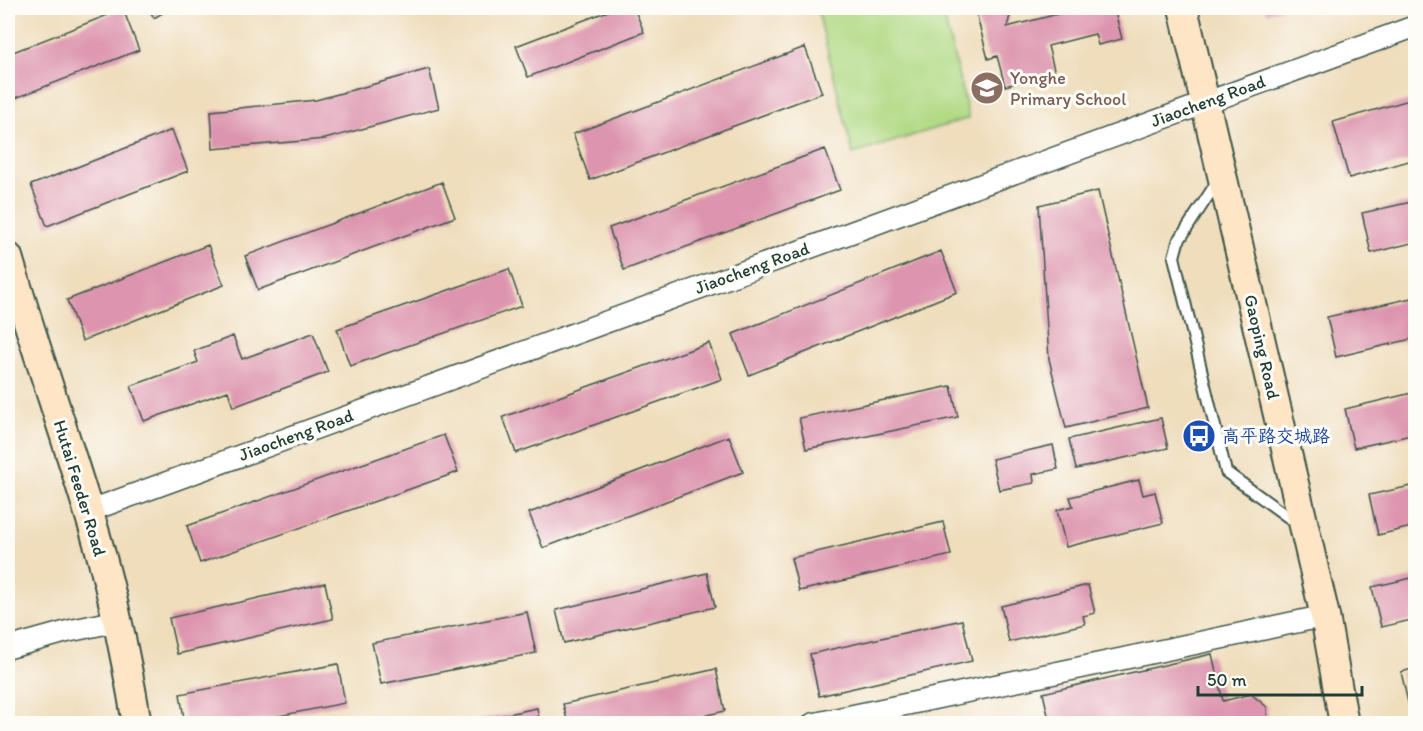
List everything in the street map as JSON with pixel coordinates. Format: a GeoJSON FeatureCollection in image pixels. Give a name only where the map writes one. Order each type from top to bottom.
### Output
{"type":"FeatureCollection","features":[{"type":"Feature","properties":{"kind":"street","name":"Gaoping Road"},"geometry":{"type":"LineString","coordinates":[[1184,8],[1324,616],[1344,723]]}},
{"type":"Feature","properties":{"kind":"street","name":"Jiaocheng Road"},"geometry":{"type":"LineString","coordinates":[[89,511],[1416,26]]}},
{"type":"Feature","properties":{"kind":"street","name":"Hutai Feeder Road"},"geometry":{"type":"LineString","coordinates":[[8,257],[89,511],[117,621],[137,723]]}},
{"type":"Feature","properties":{"kind":"street"},"geometry":{"type":"LineString","coordinates":[[813,723],[1324,616]]}},
{"type":"Feature","properties":{"kind":"street"},"geometry":{"type":"LineString","coordinates":[[8,648],[69,631],[117,621]]}},
{"type":"Feature","properties":{"kind":"lane"},"geometry":{"type":"LineString","coordinates":[[1222,174],[1178,242],[1174,257],[1226,472],[1304,529]]}},
{"type":"Feature","properties":{"kind":"green space"},"geometry":{"type":"Polygon","coordinates":[[[817,8],[942,8],[969,118],[853,154],[817,8]]]}},
{"type":"Feature","properties":{"kind":"building"},"geometry":{"type":"Polygon","coordinates":[[[148,8],[171,8],[154,18],[148,8]]]}},
{"type":"Feature","properties":{"kind":"building"},"geometry":{"type":"Polygon","coordinates":[[[616,8],[634,8],[644,32],[528,77],[516,46],[616,8]]]}},
{"type":"Feature","properties":{"kind":"building"},"geometry":{"type":"Polygon","coordinates":[[[975,8],[1012,8],[1007,27],[1081,8],[1114,8],[1122,39],[1098,45],[1095,34],[1048,46],[1055,73],[1005,86],[997,56],[988,59],[975,8]]]}},
{"type":"Feature","properties":{"kind":"building"},"geometry":{"type":"Polygon","coordinates":[[[1265,8],[1283,8],[1267,13],[1265,8]]]}},
{"type":"Feature","properties":{"kind":"building"},"geometry":{"type":"Polygon","coordinates":[[[123,9],[139,50],[8,101],[8,54],[123,9]]]}},
{"type":"Feature","properties":{"kind":"building"},"geometry":{"type":"Polygon","coordinates":[[[805,47],[822,93],[590,180],[573,134],[805,47]]]}},
{"type":"Feature","properties":{"kind":"building"},"geometry":{"type":"Polygon","coordinates":[[[429,69],[439,108],[325,139],[213,149],[211,111],[316,100],[429,69]]]}},
{"type":"Feature","properties":{"kind":"building"},"geometry":{"type":"Polygon","coordinates":[[[1416,98],[1416,159],[1349,178],[1333,122],[1416,98]]]}},
{"type":"Feature","properties":{"kind":"building"},"geometry":{"type":"Polygon","coordinates":[[[172,130],[188,171],[47,226],[31,185],[172,130]]]}},
{"type":"Feature","properties":{"kind":"building"},"geometry":{"type":"Polygon","coordinates":[[[825,149],[840,190],[624,270],[609,228],[825,149]]]}},
{"type":"Feature","properties":{"kind":"building"},"geometry":{"type":"Polygon","coordinates":[[[442,182],[455,217],[258,290],[245,256],[442,182]]]}},
{"type":"Feature","properties":{"kind":"building"},"geometry":{"type":"Polygon","coordinates":[[[1098,191],[1148,408],[1066,428],[1049,359],[1039,205],[1098,191]]]}},
{"type":"Feature","properties":{"kind":"building"},"geometry":{"type":"Polygon","coordinates":[[[1416,201],[1416,242],[1371,253],[1362,213],[1416,201]]]}},
{"type":"Feature","properties":{"kind":"building"},"geometry":{"type":"Polygon","coordinates":[[[208,245],[224,285],[82,341],[67,300],[208,245]]]}},
{"type":"Feature","properties":{"kind":"building"},"geometry":{"type":"Polygon","coordinates":[[[941,251],[957,292],[749,375],[733,334],[941,251]]]}},
{"type":"Feature","properties":{"kind":"building"},"geometry":{"type":"Polygon","coordinates":[[[509,269],[522,306],[350,366],[337,329],[509,269]]]}},
{"type":"Feature","properties":{"kind":"building"},"geometry":{"type":"Polygon","coordinates":[[[1416,297],[1416,338],[1336,357],[1327,317],[1416,297]]]}},
{"type":"Feature","properties":{"kind":"building"},"geometry":{"type":"Polygon","coordinates":[[[313,333],[328,372],[233,407],[228,391],[144,421],[131,386],[198,362],[194,351],[233,336],[242,359],[313,333]]]}},
{"type":"Feature","properties":{"kind":"building"},"geometry":{"type":"Polygon","coordinates":[[[709,343],[722,379],[516,453],[503,417],[709,343]]]}},
{"type":"Feature","properties":{"kind":"building"},"geometry":{"type":"Polygon","coordinates":[[[951,386],[958,417],[806,449],[799,418],[951,386]]]}},
{"type":"Feature","properties":{"kind":"building"},"geometry":{"type":"Polygon","coordinates":[[[1416,392],[1416,434],[1354,448],[1345,409],[1416,392]]]}},
{"type":"Feature","properties":{"kind":"building"},"geometry":{"type":"Polygon","coordinates":[[[1161,418],[1168,448],[1076,469],[1069,439],[1161,418]]]}},
{"type":"Feature","properties":{"kind":"building"},"geometry":{"type":"Polygon","coordinates":[[[444,435],[458,472],[200,563],[187,526],[444,435]]]}},
{"type":"Feature","properties":{"kind":"building"},"geometry":{"type":"Polygon","coordinates":[[[729,436],[743,472],[543,548],[529,513],[729,436]]]}},
{"type":"Feature","properties":{"kind":"building"},"geometry":{"type":"Polygon","coordinates":[[[1053,445],[1058,469],[1033,474],[1034,483],[999,490],[992,459],[1053,445]]]}},
{"type":"Feature","properties":{"kind":"building"},"geometry":{"type":"Polygon","coordinates":[[[1139,480],[1143,495],[1155,492],[1163,523],[1066,547],[1057,510],[1073,506],[1070,497],[1139,480]]]}},
{"type":"Feature","properties":{"kind":"building"},"geometry":{"type":"Polygon","coordinates":[[[1416,485],[1416,526],[1378,535],[1369,495],[1416,485]]]}},
{"type":"Feature","properties":{"kind":"building"},"geometry":{"type":"Polygon","coordinates":[[[943,522],[951,555],[799,591],[791,558],[943,522]]]}},
{"type":"Feature","properties":{"kind":"building"},"geometry":{"type":"Polygon","coordinates":[[[707,573],[715,607],[564,643],[556,610],[707,573]]]}},
{"type":"Feature","properties":{"kind":"building"},"geometry":{"type":"Polygon","coordinates":[[[1416,577],[1416,619],[1381,627],[1372,587],[1416,577]]]}},
{"type":"Feature","properties":{"kind":"building"},"geometry":{"type":"Polygon","coordinates":[[[325,583],[333,619],[177,654],[169,618],[325,583]]]}},
{"type":"Feature","properties":{"kind":"building"},"geometry":{"type":"Polygon","coordinates":[[[1088,585],[1095,613],[1083,616],[1085,624],[1009,642],[1001,606],[1088,585]]]}},
{"type":"Feature","properties":{"kind":"building"},"geometry":{"type":"Polygon","coordinates":[[[527,612],[536,653],[381,684],[372,643],[527,612]]]}},
{"type":"Feature","properties":{"kind":"building"},"geometry":{"type":"Polygon","coordinates":[[[962,620],[972,661],[819,696],[810,654],[962,620]]]}},
{"type":"Feature","properties":{"kind":"building"},"geometry":{"type":"Polygon","coordinates":[[[1212,654],[1223,701],[1251,694],[1267,707],[1268,724],[1050,724],[1043,693],[1212,654]]]}},
{"type":"Feature","properties":{"kind":"building"},"geometry":{"type":"Polygon","coordinates":[[[338,664],[345,703],[238,724],[185,724],[180,694],[338,664]]]}},
{"type":"Feature","properties":{"kind":"building"},"geometry":{"type":"Polygon","coordinates":[[[1416,668],[1416,710],[1410,711],[1401,672],[1416,668]]]}},
{"type":"Feature","properties":{"kind":"building"},"geometry":{"type":"Polygon","coordinates":[[[716,669],[725,711],[668,724],[568,724],[563,704],[716,669]]]}},
{"type":"Feature","properties":{"kind":"building"},"geometry":{"type":"Polygon","coordinates":[[[537,708],[540,724],[469,724],[469,722],[537,708]]]}},
{"type":"Feature","properties":{"kind":"place","name":"Yonghe Primary School"},"geometry":{"type":"Point","coordinates":[987,88]}},
{"type":"Feature","properties":{"kind":"place","name":"高平路交城路"},"geometry":{"type":"Point","coordinates":[1199,436]}}]}
